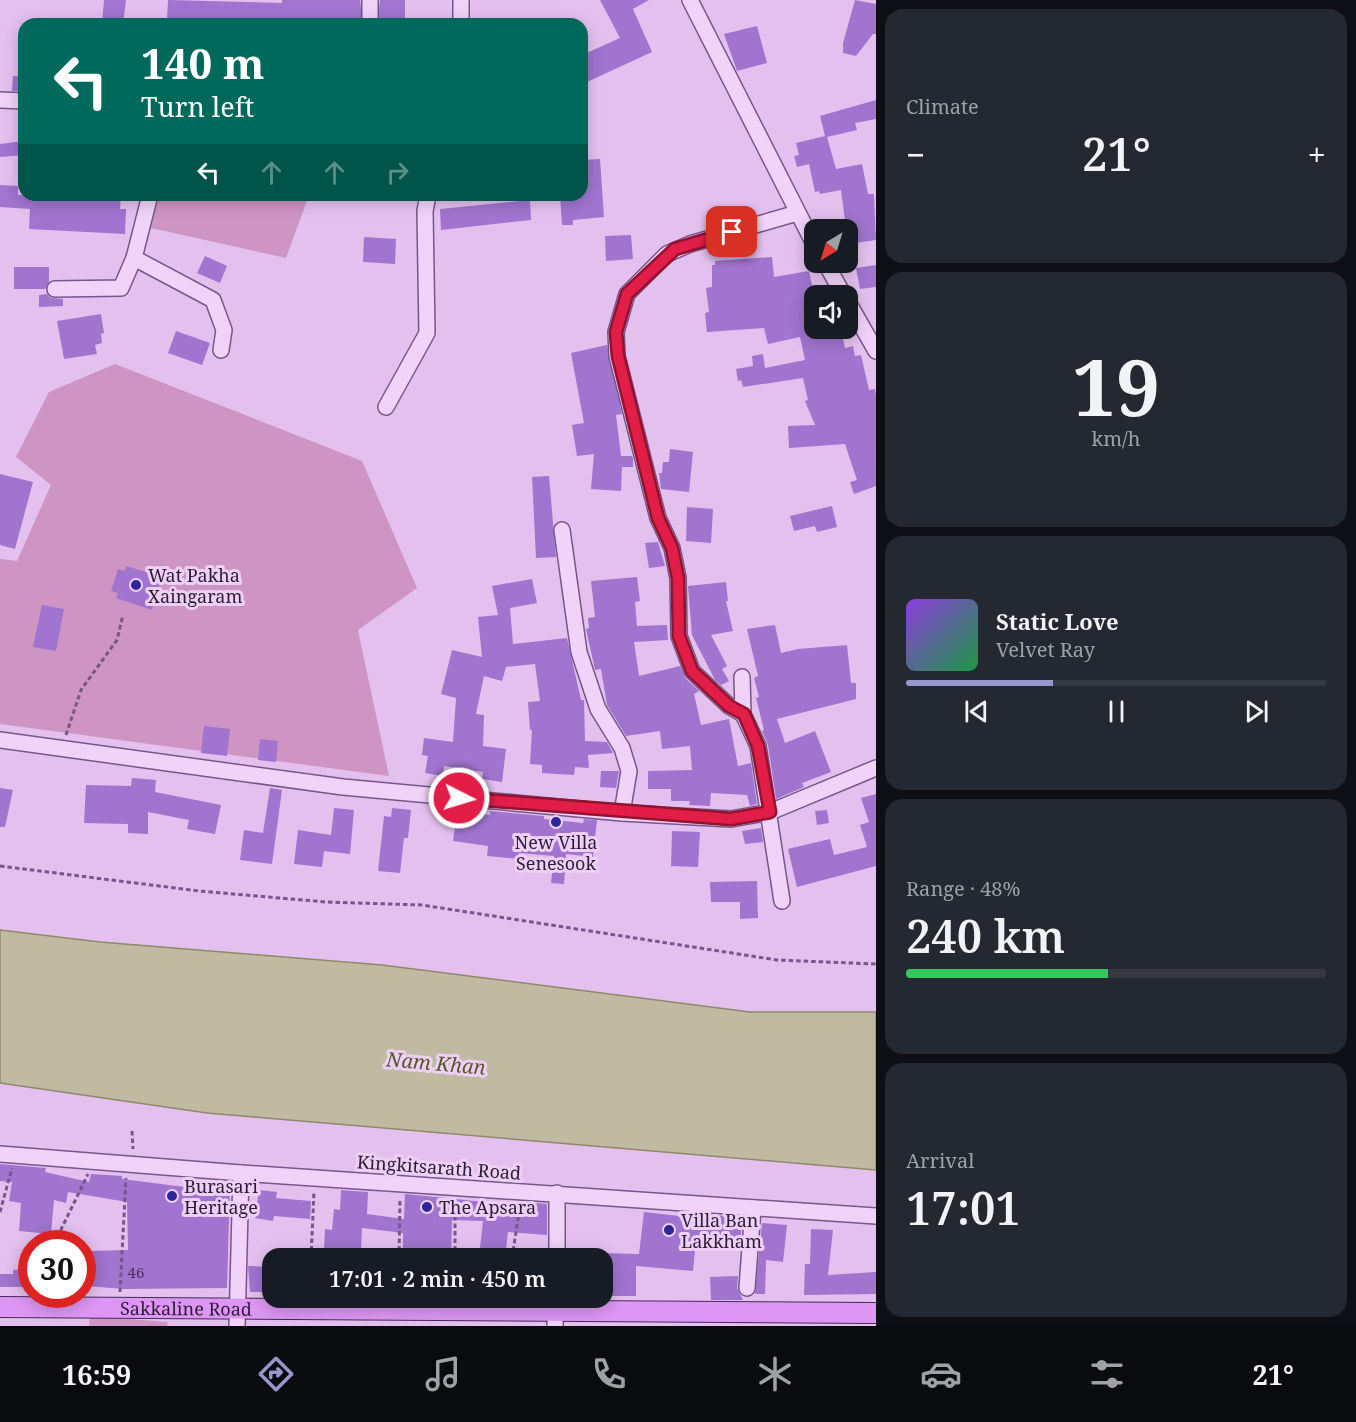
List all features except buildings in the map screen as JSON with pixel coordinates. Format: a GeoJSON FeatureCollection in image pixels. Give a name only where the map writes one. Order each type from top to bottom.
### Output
{"type":"FeatureCollection","features":[{"type":"Feature","properties":{"kind":"main road","name":"Sakkaline Road"},"geometry":{"type":"LineString","coordinates":[[0,1307],[119,1308],[237,1317],[556,1311],[747,1301],[789,1319],[876,1313]]}},
{"type":"Feature","properties":{"kind":"street"},"geometry":{"type":"LineString","coordinates":[[370,0],[370,18]]}},
{"type":"Feature","properties":{"kind":"street"},"geometry":{"type":"LineString","coordinates":[[461,0],[461,18]]}},
{"type":"Feature","properties":{"kind":"street"},"geometry":{"type":"LineString","coordinates":[[690,0],[804,227]]}},
{"type":"Feature","properties":{"kind":"street"},"geometry":{"type":"LineString","coordinates":[[0,100],[18,101]]}},
{"type":"Feature","properties":{"kind":"street"},"geometry":{"type":"LineString","coordinates":[[55,290],[121,288],[134,258],[148,201]]}},
{"type":"Feature","properties":{"kind":"street"},"geometry":{"type":"LineString","coordinates":[[386,407],[427,333],[425,211],[427,201]]}},
{"type":"Feature","properties":{"kind":"street"},"geometry":{"type":"LineString","coordinates":[[744,714],[729,706],[692,671],[679,636],[678,578],[672,548],[658,518],[618,356],[616,332],[627,294],[675,249],[796,213]]}},
{"type":"Feature","properties":{"kind":"street"},"geometry":{"type":"LineString","coordinates":[[134,258],[213,300],[224,330],[221,350]]}},
{"type":"Feature","properties":{"kind":"street"},"geometry":{"type":"LineString","coordinates":[[858,320],[876,351]]}},
{"type":"Feature","properties":{"kind":"street"},"geometry":{"type":"LineString","coordinates":[[562,530],[579,652],[598,709],[622,748],[629,771],[622,813]]}},
{"type":"Feature","properties":{"kind":"street"},"geometry":{"type":"LineString","coordinates":[[742,677],[744,714],[758,746],[782,901]]}},
{"type":"Feature","properties":{"kind":"street"},"geometry":{"type":"LineString","coordinates":[[0,740],[343,787],[622,813],[731,819],[770,812],[876,768]]}},
{"type":"Feature","properties":{"kind":"street","name":"Kingkitsarath Road"},"geometry":{"type":"LineString","coordinates":[[8,1154],[127,1165],[876,1216]]}},
{"type":"Feature","properties":{"kind":"street"},"geometry":{"type":"LineString","coordinates":[[237,1317],[241,1173]]}},
{"type":"Feature","properties":{"kind":"street"},"geometry":{"type":"LineString","coordinates":[[557,1193],[557,1248]]}},
{"type":"Feature","properties":{"kind":"street"},"geometry":{"type":"LineString","coordinates":[[747,1301],[753,1208]]}},
{"type":"Feature","properties":{"kind":"path"},"geometry":{"type":"LineString","coordinates":[[62,749],[81,690],[117,640],[123,615]]}},
{"type":"Feature","properties":{"kind":"path"},"geometry":{"type":"LineString","coordinates":[[0,866],[199,891],[326,902],[422,905],[777,960],[876,964]]}},
{"type":"Feature","properties":{"kind":"path"},"geometry":{"type":"LineString","coordinates":[[132,1131],[130,1149],[142,1150]]}},
{"type":"Feature","properties":{"kind":"path"},"geometry":{"type":"LineString","coordinates":[[0,1212],[8,1154]]}},
{"type":"Feature","properties":{"kind":"path"},"geometry":{"type":"LineString","coordinates":[[61,1230],[94,1162]]}},
{"type":"Feature","properties":{"kind":"path"},"geometry":{"type":"LineString","coordinates":[[119,1308],[127,1165]]}},
{"type":"Feature","properties":{"kind":"path"},"geometry":{"type":"LineString","coordinates":[[311,1248],[314,1177]]}},
{"type":"Feature","properties":{"kind":"path"},"geometry":{"type":"LineString","coordinates":[[399,1248],[400,1184]]}},
{"type":"Feature","properties":{"kind":"path"},"geometry":{"type":"LineString","coordinates":[[455,1186],[455,1248]]}},
{"type":"Feature","properties":{"kind":"path"},"geometry":{"type":"LineString","coordinates":[[514,1248],[523,1192]]}},
{"type":"Feature","properties":{"kind":"shaded area"},"geometry":{"type":"Polygon","coordinates":[[[158,201],[307,201],[286,258],[151,228],[158,201]]]}},
{"type":"Feature","properties":{"kind":"shaded area"},"geometry":{"type":"Polygon","coordinates":[[[115,364],[362,461],[417,588],[358,630],[389,776],[0,724],[0,559],[17,561],[51,485],[16,457],[49,392],[115,364]]]}},
{"type":"Feature","properties":{"kind":"shaded area"},"geometry":{"type":"Polygon","coordinates":[[[90,1316],[168,1322],[167,1326],[89,1326],[90,1316]]]}},
{"type":"Feature","properties":{"kind":"water","name":"Nam Khan"},"geometry":{"type":"Polygon","coordinates":[[[0,930],[100,942],[382,965],[750,1012],[876,1012],[876,1170],[207,1113],[0,1083],[0,930]]]}},
{"type":"Feature","properties":{"kind":"place","name":"Wat Pakha Xaingaram"},"geometry":{"type":"Point","coordinates":[136,585]}},
{"type":"Feature","properties":{"kind":"place","name":"New Villa Senesook"},"geometry":{"type":"Point","coordinates":[556,822]}},
{"type":"Feature","properties":{"kind":"place","name":"Burasari Heritage"},"geometry":{"type":"Point","coordinates":[172,1196]}},
{"type":"Feature","properties":{"kind":"place","name":"The Apsara"},"geometry":{"type":"Point","coordinates":[427,1207]}},
{"type":"Feature","properties":{"kind":"place","name":"Villa Ban Lakkham"},"geometry":{"type":"Point","coordinates":[669,1230]}},
{"type":"Feature","properties":{"kind":"route"},"geometry":{"type":"LineString","coordinates":[[459,798],[622,813],[731,819],[770,812],[758,746],[744,714],[729,706],[692,671],[679,636],[678,578],[672,548],[658,518],[618,356],[616,332],[627,294],[661,260],[675,249],[732,232]]}}]}
